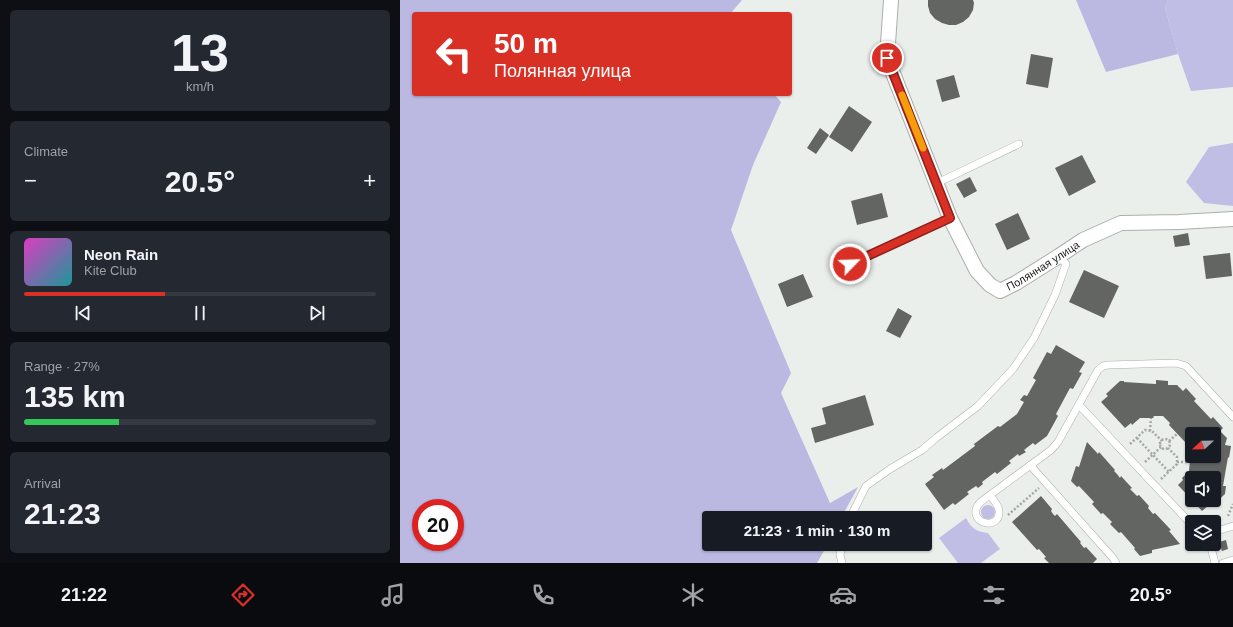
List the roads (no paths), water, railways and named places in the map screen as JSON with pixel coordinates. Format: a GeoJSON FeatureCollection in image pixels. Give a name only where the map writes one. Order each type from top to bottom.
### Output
{"type":"FeatureCollection","features":[{"type":"Feature","properties":{"kind":"street","name":"Полянная улица"},"geometry":{"type":"LineString","coordinates":[[891,0],[887,58],[950,218],[976,270],[990,285],[1000,291],[1060,256],[1083,240],[1121,223],[1233,219]]}},
{"type":"Feature","properties":{"kind":"lane"},"geometry":{"type":"LineString","coordinates":[[937,183],[1019,144]]}},
{"type":"Feature","properties":{"kind":"lane"},"geometry":{"type":"LineString","coordinates":[[850,264],[950,218]]}},
{"type":"Feature","properties":{"kind":"lane"},"geometry":{"type":"LineString","coordinates":[[854,511],[866,486],[890,469],[922,450],[978,406],[1013,369],[1034,338],[1056,295],[1066,264],[1060,256]]}},
{"type":"Feature","properties":{"kind":"lane"},"geometry":{"type":"LineString","coordinates":[[990,495],[997,505],[999,516],[995,521],[989,524],[983,523],[978,519],[976,513],[977,507],[981,502],[990,495],[1050,450],[1058,442],[1098,370],[1103,366],[1176,363],[1186,366],[1233,418]]}},
{"type":"Feature","properties":{"kind":"lane"},"geometry":{"type":"LineString","coordinates":[[1079,405],[1185,517]]}},
{"type":"Feature","properties":{"kind":"lane"},"geometry":{"type":"LineString","coordinates":[[1030,465],[1116,563]]}},
{"type":"Feature","properties":{"kind":"lane"},"geometry":{"type":"LineString","coordinates":[[1221,530],[1233,526]]}},
{"type":"Feature","properties":{"kind":"lane"},"geometry":{"type":"LineString","coordinates":[[841,551],[842,563]]}},
{"type":"Feature","properties":{"kind":"lane"},"geometry":{"type":"LineString","coordinates":[[1212,551],[1215,563]]}},
{"type":"Feature","properties":{"kind":"lane"},"geometry":{"type":"LineString","coordinates":[[1223,563],[1233,560]]}}]}
